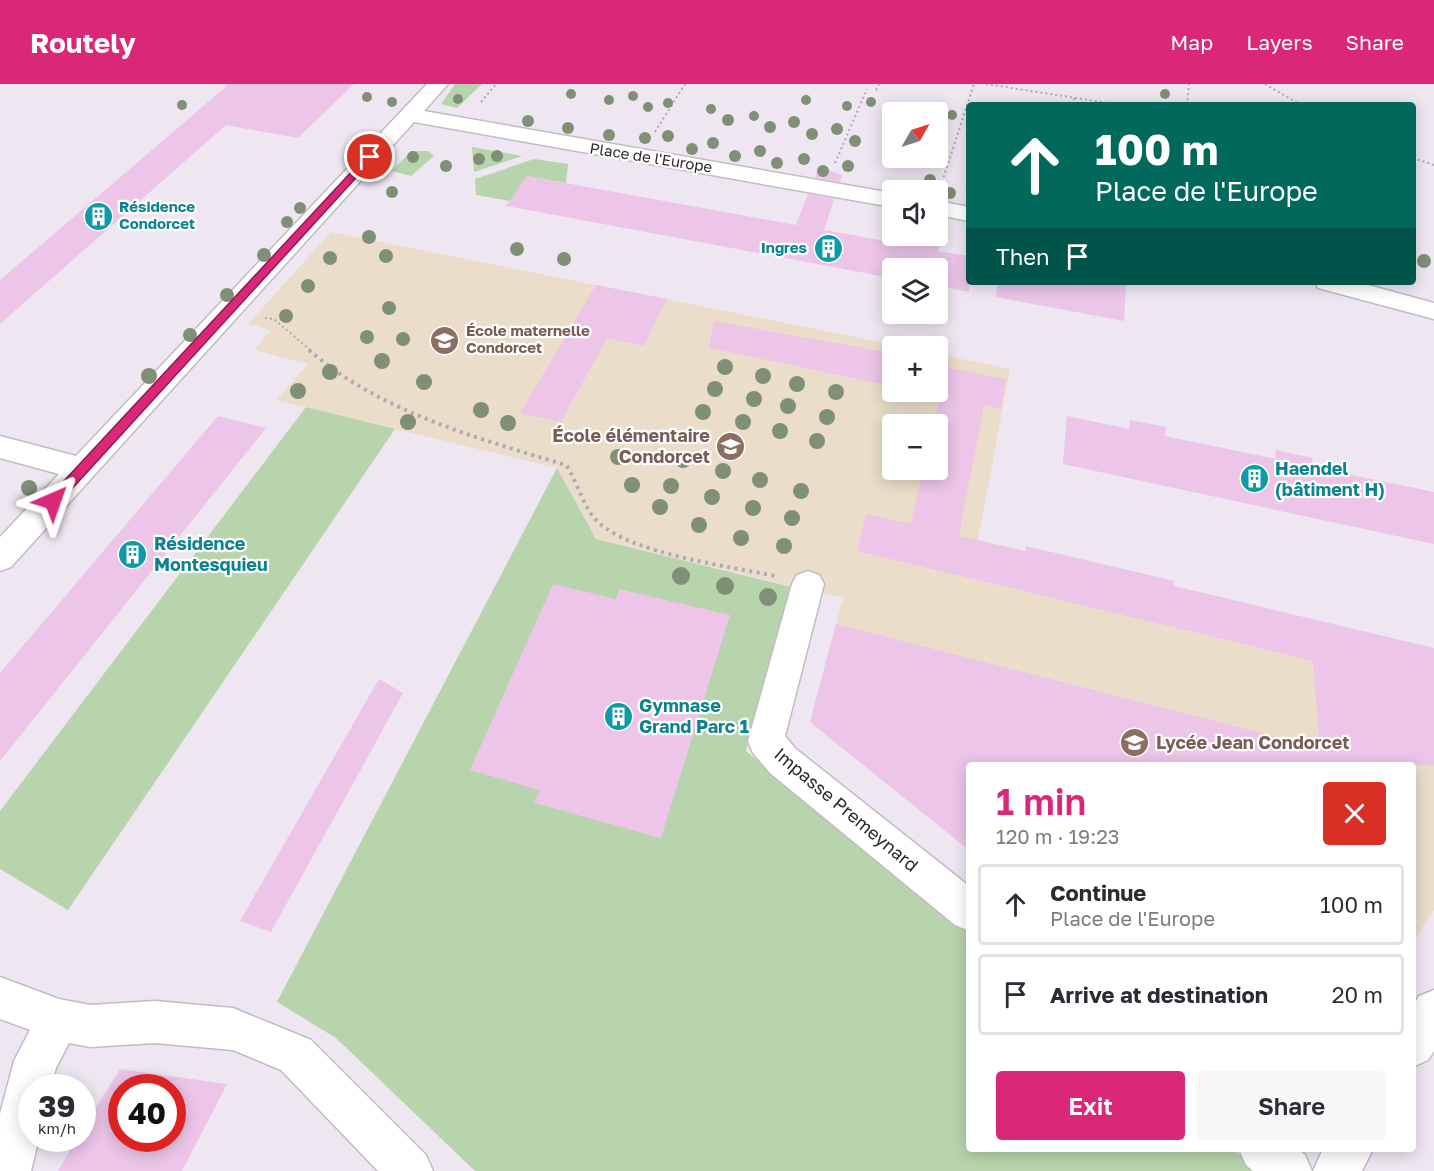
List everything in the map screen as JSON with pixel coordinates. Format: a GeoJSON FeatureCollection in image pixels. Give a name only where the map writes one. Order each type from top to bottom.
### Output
{"type":"FeatureCollection","features":[{"type":"Feature","properties":{"kind":"street"},"geometry":{"type":"LineString","coordinates":[[0,558],[438,84]]}},
{"type":"Feature","properties":{"kind":"street","name":"Place de l'Europe"},"geometry":{"type":"LineString","coordinates":[[410,115],[882,198]]}},
{"type":"Feature","properties":{"kind":"street"},"geometry":{"type":"LineString","coordinates":[[948,210],[966,213]]}},
{"type":"Feature","properties":{"kind":"street"},"geometry":{"type":"LineString","coordinates":[[1338,285],[1434,311]]}},
{"type":"Feature","properties":{"kind":"street"},"geometry":{"type":"LineString","coordinates":[[0,447],[82,469]]}},
{"type":"Feature","properties":{"kind":"street","name":"Impasse Premeynard"},"geometry":{"type":"LineString","coordinates":[[808,584],[766,741],[783,761],[966,909]]}},
{"type":"Feature","properties":{"kind":"street"},"geometry":{"type":"LineString","coordinates":[[0,998],[59,1020],[90,1026],[155,1022],[233,1029],[296,1055],[410,1171]]}},
{"type":"Feature","properties":{"kind":"street"},"geometry":{"type":"LineString","coordinates":[[1416,1040],[1434,1011]]}},
{"type":"Feature","properties":{"kind":"street"},"geometry":{"type":"LineString","coordinates":[[8,1171],[36,1061],[59,1020]]}},
{"type":"Feature","properties":{"kind":"street"},"geometry":{"type":"LineString","coordinates":[[1266,1152],[1289,1171]]}},
{"type":"Feature","properties":{"kind":"street"},"geometry":{"type":"LineString","coordinates":[[1336,1171],[1348,1152]]}},
{"type":"Feature","properties":{"kind":"path"},"geometry":{"type":"LineString","coordinates":[[652,135],[685,84]]}},
{"type":"Feature","properties":{"kind":"path"},"geometry":{"type":"LineString","coordinates":[[876,90],[879,84]]}},
{"type":"Feature","properties":{"kind":"path"},"geometry":{"type":"LineString","coordinates":[[968,102],[974,84]]}},
{"type":"Feature","properties":{"kind":"path"},"geometry":{"type":"LineString","coordinates":[[986,84],[1101,102]]}},
{"type":"Feature","properties":{"kind":"path"},"geometry":{"type":"LineString","coordinates":[[1187,102],[1190,84]]}},
{"type":"Feature","properties":{"kind":"path"},"geometry":{"type":"LineString","coordinates":[[1265,84],[1296,102]]}},
{"type":"Feature","properties":{"kind":"path"},"geometry":{"type":"LineString","coordinates":[[832,169],[867,89]]}},
{"type":"Feature","properties":{"kind":"path"},"geometry":{"type":"LineString","coordinates":[[1073,102],[1074,98]]}},
{"type":"Feature","properties":{"kind":"path"},"geometry":{"type":"LineString","coordinates":[[942,180],[966,108]]}},
{"type":"Feature","properties":{"kind":"path"},"geometry":{"type":"LineString","coordinates":[[1416,159],[1434,165]]}},
{"type":"Feature","properties":{"kind":"path"},"geometry":{"type":"LineString","coordinates":[[262,317],[274,319],[324,363],[384,398],[492,445],[550,458],[567,465],[586,505],[608,531],[659,548],[808,584]]}},
{"type":"Feature","properties":{"kind":"shaded area"},"geometry":{"type":"Polygon","coordinates":[[[331,232],[882,342],[882,402],[948,402],[948,356],[1010,369],[978,540],[1434,649],[1434,910],[1416,937],[1416,762],[966,762],[966,848],[810,722],[843,598],[596,539],[557,468],[276,400],[308,364],[254,350],[271,330],[248,324],[331,232]]]}},
{"type":"Feature","properties":{"kind":"green space"},"geometry":{"type":"Polygon","coordinates":[[[455,84],[482,84],[457,108],[441,104],[455,84]]]}},
{"type":"Feature","properties":{"kind":"green space"},"geometry":{"type":"Polygon","coordinates":[[[472,147],[522,156],[474,172],[472,147]]]}},
{"type":"Feature","properties":{"kind":"green space"},"geometry":{"type":"Polygon","coordinates":[[[411,151],[428,151],[434,156],[411,176],[392,171],[411,151]]]}},
{"type":"Feature","properties":{"kind":"green space"},"geometry":{"type":"Polygon","coordinates":[[[534,159],[568,164],[566,183],[527,176],[510,201],[476,195],[475,179],[534,159]]]}},
{"type":"Feature","properties":{"kind":"green space"},"geometry":{"type":"Polygon","coordinates":[[[306,407],[395,429],[68,910],[0,869],[0,811],[306,407]]]}},
{"type":"Feature","properties":{"kind":"green space"},"geometry":{"type":"Polygon","coordinates":[[[557,468],[596,539],[792,587],[746,751],[966,931],[966,1152],[1236,1152],[1258,1171],[475,1171],[336,1038],[277,1002],[557,468]]]}},
{"type":"Feature","properties":{"kind":"building"},"geometry":{"type":"Polygon","coordinates":[[[229,84],[354,84],[298,138],[226,125],[0,324],[0,280],[229,84]]]}},
{"type":"Feature","properties":{"kind":"building"},"geometry":{"type":"Polygon","coordinates":[[[820,167],[842,175],[840,182],[815,177],[820,167]]]}},
{"type":"Feature","properties":{"kind":"building","name":"Ingres"},"geometry":{"type":"Polygon","coordinates":[[[527,176],[796,225],[808,194],[834,199],[824,230],[882,240],[882,246],[939,246],[938,251],[966,256],[966,285],[969,285],[969,292],[948,288],[948,258],[882,258],[882,276],[506,206],[527,176]]]}},
{"type":"Feature","properties":{"kind":"building"},"geometry":{"type":"Polygon","coordinates":[[[596,285],[667,299],[644,346],[607,338],[561,422],[520,413],[596,285]]]}},
{"type":"Feature","properties":{"kind":"building"},"geometry":{"type":"Polygon","coordinates":[[[998,285],[1126,285],[1124,321],[996,297],[998,285]]]}},
{"type":"Feature","properties":{"kind":"building"},"geometry":{"type":"Polygon","coordinates":[[[714,321],[882,351],[882,384],[709,348],[714,321]]]}},
{"type":"Feature","properties":{"kind":"building","name":"Lycée Jean Condorcet"},"geometry":{"type":"Polygon","coordinates":[[[948,368],[1006,379],[1001,409],[984,405],[959,536],[1025,551],[1026,546],[1174,581],[1174,586],[1434,648],[1434,765],[1416,765],[1416,762],[966,762],[966,848],[810,722],[836,624],[1320,748],[1313,661],[857,551],[866,514],[911,524],[921,480],[948,480],[948,414],[936,414],[939,402],[948,402],[948,368]]]}},
{"type":"Feature","properties":{"kind":"building"},"geometry":{"type":"Polygon","coordinates":[[[218,416],[266,428],[0,761],[0,673],[218,416]]]}},
{"type":"Feature","properties":{"kind":"building","name":"Haendel (bâtiment H)"},"geometry":{"type":"Polygon","coordinates":[[[1067,416],[1129,429],[1130,420],[1166,427],[1165,436],[1276,459],[1275,450],[1312,458],[1313,467],[1434,492],[1434,544],[1063,464],[1067,416]]]}},
{"type":"Feature","properties":{"kind":"building","name":"Gymnase Grand Parc 1"},"geometry":{"type":"Polygon","coordinates":[[[553,584],[616,599],[619,589],[730,615],[661,838],[534,803],[540,790],[470,770],[553,584]]]}},
{"type":"Feature","properties":{"kind":"building"},"geometry":{"type":"Polygon","coordinates":[[[379,679],[403,693],[271,932],[240,921],[379,679]]]}},
{"type":"Feature","properties":{"kind":"building"},"geometry":{"type":"Polygon","coordinates":[[[120,1069],[156,1074],[117,1074],[120,1069]]]}},
{"type":"Feature","properties":{"kind":"building"},"geometry":{"type":"Polygon","coordinates":[[[186,1078],[227,1084],[182,1171],[58,1171],[69,1152],[96,1152],[96,1108],[108,1088],[108,1152],[186,1152],[186,1078]]]}},
{"type":"Feature","properties":{"kind":"place","name":"Résidence Condorcet"},"geometry":{"type":"Point","coordinates":[98,216]}},
{"type":"Feature","properties":{"kind":"place","name":"Ingres"},"geometry":{"type":"Point","coordinates":[828,248]}},
{"type":"Feature","properties":{"kind":"place","name":"École maternelle Condorcet"},"geometry":{"type":"Point","coordinates":[445,340]}},
{"type":"Feature","properties":{"kind":"place","name":"École élémentaire Condorcet"},"geometry":{"type":"Point","coordinates":[731,446]}},
{"type":"Feature","properties":{"kind":"place","name":"Haendel (bâtiment H)"},"geometry":{"type":"Point","coordinates":[1254,479]}},
{"type":"Feature","properties":{"kind":"place","name":"Résidence Montesquieu"},"geometry":{"type":"Point","coordinates":[133,554]}},
{"type":"Feature","properties":{"kind":"place","name":"Gymnase Grand Parc 1"},"geometry":{"type":"Point","coordinates":[618,716]}},
{"type":"Feature","properties":{"kind":"place","name":"Lycée Jean Condorcet"},"geometry":{"type":"Point","coordinates":[1135,743]}},
{"type":"Feature","properties":{"kind":"route"},"geometry":{"type":"LineString","coordinates":[[53,501],[370,157]]}}]}
